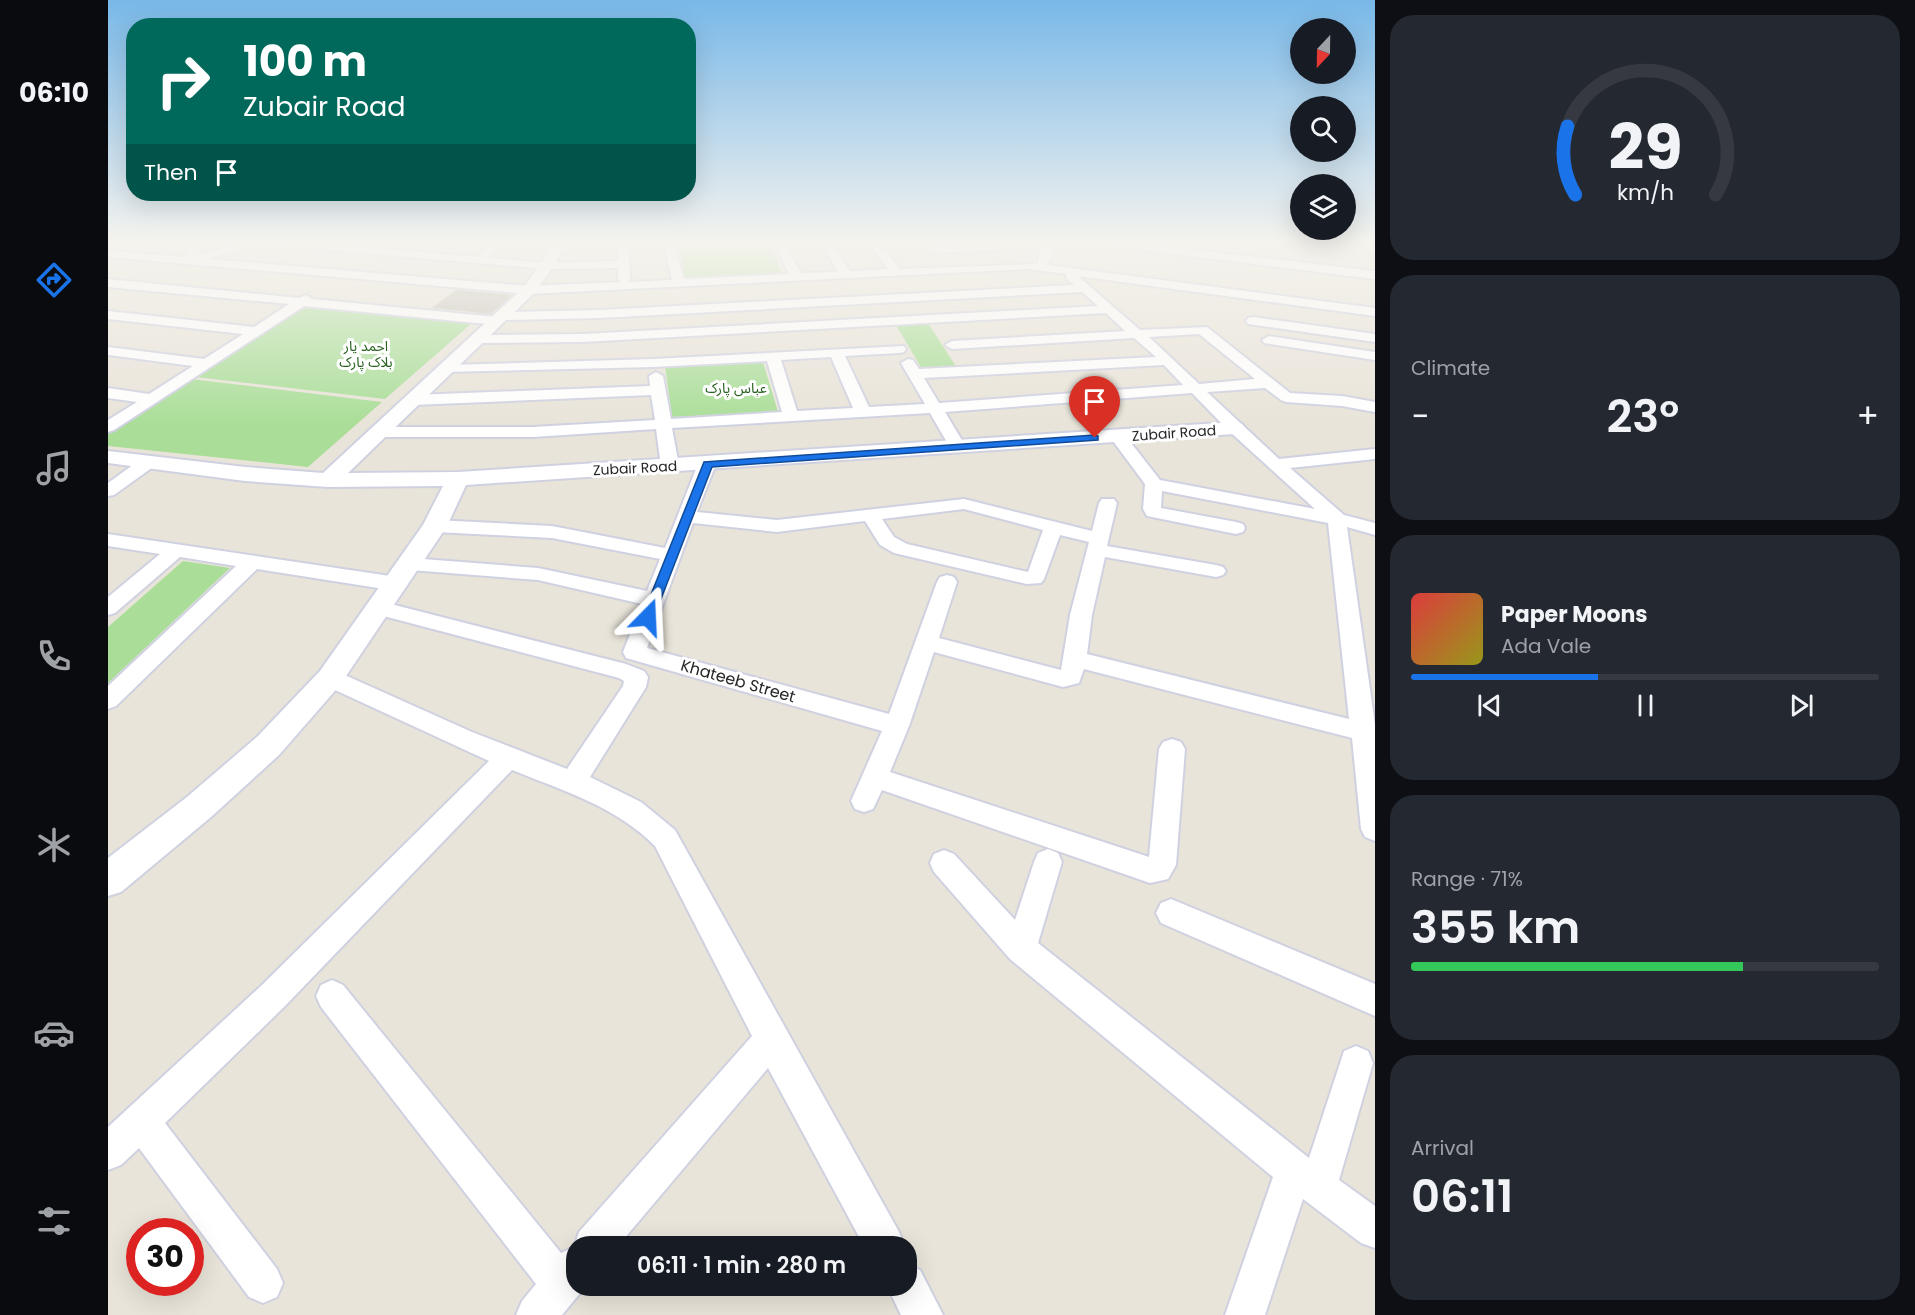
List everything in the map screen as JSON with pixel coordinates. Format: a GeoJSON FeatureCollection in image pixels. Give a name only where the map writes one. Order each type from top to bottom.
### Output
{"type":"FeatureCollection","features":[{"type":"Feature","properties":{"kind":"street"},"geometry":{"type":"LineString","coordinates":[[108,427],[300,302]]}},
{"type":"Feature","properties":{"kind":"street"},"geometry":{"type":"LineString","coordinates":[[318,302],[500,318],[811,302]]}},
{"type":"Feature","properties":{"kind":"street"},"geometry":{"type":"LineString","coordinates":[[328,480],[516,302]]}},
{"type":"Feature","properties":{"kind":"street"},"geometry":{"type":"LineString","coordinates":[[707,302],[716,345]]}},
{"type":"Feature","properties":{"kind":"street"},"geometry":{"type":"LineString","coordinates":[[874,302],[958,447]]}},
{"type":"Feature","properties":{"kind":"street"},"geometry":{"type":"LineString","coordinates":[[1102,302],[1168,361],[1235,428],[1337,519],[1370,734],[1375,829]]}},
{"type":"Feature","properties":{"kind":"street"},"geometry":{"type":"LineString","coordinates":[[1250,302],[1254,326],[1375,338]]}},
{"type":"Feature","properties":{"kind":"street"},"geometry":{"type":"LineString","coordinates":[[1319,302],[1375,312]]}},
{"type":"Feature","properties":{"kind":"street"},"geometry":{"type":"LineString","coordinates":[[447,369],[653,363],[716,345],[883,322],[1109,309]]}},
{"type":"Feature","properties":{"kind":"street"},"geometry":{"type":"LineString","coordinates":[[108,315],[257,331]]}},
{"type":"Feature","properties":{"kind":"street"},"geometry":{"type":"LineString","coordinates":[[934,319],[970,371]]}},
{"type":"Feature","properties":{"kind":"street"},"geometry":{"type":"LineString","coordinates":[[952,345],[1202,330],[1286,397],[1342,401],[1375,407]]}},
{"type":"Feature","properties":{"kind":"street"},"geometry":{"type":"LineString","coordinates":[[478,339],[583,338],[716,345],[773,356],[899,349]]}},
{"type":"Feature","properties":{"kind":"street"},"geometry":{"type":"LineString","coordinates":[[1269,340],[1375,356]]}},
{"type":"Feature","properties":{"kind":"street"},"geometry":{"type":"LineString","coordinates":[[108,351],[206,363]]}},
{"type":"Feature","properties":{"kind":"street"},"geometry":{"type":"LineString","coordinates":[[836,352],[863,412]]}},
{"type":"Feature","properties":{"kind":"street"},"geometry":{"type":"LineString","coordinates":[[773,356],[791,416]]}},
{"type":"Feature","properties":{"kind":"street"},"geometry":{"type":"LineString","coordinates":[[914,374],[1168,361]]}},
{"type":"Feature","properties":{"kind":"street"},"geometry":{"type":"LineString","coordinates":[[653,363],[670,466]]}},
{"type":"Feature","properties":{"kind":"street"},"geometry":{"type":"LineString","coordinates":[[377,432],[533,432],[934,408],[1266,383]]}},
{"type":"Feature","properties":{"kind":"street"},"geometry":{"type":"LineString","coordinates":[[413,400],[658,390]]}},
{"type":"Feature","properties":{"kind":"street"},"geometry":{"type":"LineString","coordinates":[[108,393],[151,399]]}},
{"type":"Feature","properties":{"kind":"street","name":"Zubair Road"},"geometry":{"type":"LineString","coordinates":[[108,457],[147,463],[328,480],[458,479],[1235,428]]}},
{"type":"Feature","properties":{"kind":"street"},"geometry":{"type":"LineString","coordinates":[[1118,437],[1154,483],[1337,519],[1375,529]]}},
{"type":"Feature","properties":{"kind":"street"},"geometry":{"type":"LineString","coordinates":[[1276,464],[1374,455]]}},
{"type":"Feature","properties":{"kind":"street"},"geometry":{"type":"LineString","coordinates":[[108,491],[147,463]]}},
{"type":"Feature","properties":{"kind":"street"},"geometry":{"type":"LineString","coordinates":[[573,782],[634,687],[636,677],[630,662],[707,464]]}},
{"type":"Feature","properties":{"kind":"street"},"geometry":{"type":"LineString","coordinates":[[109,878],[199,807],[268,746],[330,678],[435,526],[458,479]]}},
{"type":"Feature","properties":{"kind":"street"},"geometry":{"type":"LineString","coordinates":[[1154,483],[1152,509],[1154,512],[1236,528]]}},
{"type":"Feature","properties":{"kind":"street"},"geometry":{"type":"LineString","coordinates":[[926,642],[1063,679],[1071,677],[1082,615],[1108,503]]}},
{"type":"Feature","properties":{"kind":"street"},"geometry":{"type":"LineString","coordinates":[[687,517],[777,526],[964,504],[1054,526],[1099,544],[1215,571]]}},
{"type":"Feature","properties":{"kind":"street"},"geometry":{"type":"LineString","coordinates":[[872,516],[887,541],[901,549],[1028,578],[1034,578],[1037,574],[1054,526]]}},
{"type":"Feature","properties":{"kind":"street"},"geometry":{"type":"LineString","coordinates":[[435,526],[552,532],[672,555]]}},
{"type":"Feature","properties":{"kind":"street"},"geometry":{"type":"LineString","coordinates":[[108,540],[251,563],[403,574],[538,574],[655,600]]}},
{"type":"Feature","properties":{"kind":"street"},"geometry":{"type":"LineString","coordinates":[[108,608],[175,551]]}},
{"type":"Feature","properties":{"kind":"street"},"geometry":{"type":"LineString","coordinates":[[108,700],[251,563]]}},
{"type":"Feature","properties":{"kind":"street"},"geometry":{"type":"LineString","coordinates":[[948,582],[897,726],[869,789],[1150,870],[1158,870],[1162,865],[1172,749]]}},
{"type":"Feature","properties":{"kind":"street","name":"Khateeb Street"},"geometry":{"type":"LineString","coordinates":[[380,608],[630,662],[897,726]]}},
{"type":"Feature","properties":{"kind":"street"},"geometry":{"type":"LineString","coordinates":[[1075,658],[1370,734]]}},
{"type":"Feature","properties":{"kind":"street"},"geometry":{"type":"LineString","coordinates":[[330,678],[508,758],[573,782],[630,808],[651,822],[665,838],[771,1039],[879,1236]]}},
{"type":"Feature","properties":{"kind":"street"},"geometry":{"type":"LineString","coordinates":[[108,1152],[273,996],[508,758]]}},
{"type":"Feature","properties":{"kind":"street"},"geometry":{"type":"LineString","coordinates":[[1021,949],[1048,862]]}},
{"type":"Feature","properties":{"kind":"street"},"geometry":{"type":"LineString","coordinates":[[944,863],[1021,949],[1306,1178],[1375,1229]]}},
{"type":"Feature","properties":{"kind":"street"},"geometry":{"type":"LineString","coordinates":[[1171,913],[1375,1000]]}},
{"type":"Feature","properties":{"kind":"street"},"geometry":{"type":"LineString","coordinates":[[332,996],[566,1271]]}},
{"type":"Feature","properties":{"kind":"street"},"geometry":{"type":"LineString","coordinates":[[602,1236],[771,1039]]}},
{"type":"Feature","properties":{"kind":"street"},"geometry":{"type":"LineString","coordinates":[[1245,1315],[1356,1063]]}},
{"type":"Feature","properties":{"kind":"street"},"geometry":{"type":"LineString","coordinates":[[141,1121],[263,1283]]}},
{"type":"Feature","properties":{"kind":"street"},"geometry":{"type":"LineString","coordinates":[[536,1315],[566,1279]]}},
{"type":"Feature","properties":{"kind":"street"},"geometry":{"type":"LineString","coordinates":[[913,1296],[923,1315]]}},
{"type":"Feature","properties":{"kind":"green space","name":"احمد یار بلاک پارک"},"geometry":{"type":"Polygon","coordinates":[[[303,306],[472,323],[385,399],[195,377],[303,306]]]}},
{"type":"Feature","properties":{"kind":"green space"},"geometry":{"type":"Polygon","coordinates":[[[928,323],[957,368],[922,369],[896,325],[928,323]]]}},
{"type":"Feature","properties":{"kind":"green space","name":"عباس پارک"},"geometry":{"type":"Polygon","coordinates":[[[762,359],[778,412],[672,417],[665,366],[762,359]]]}},
{"type":"Feature","properties":{"kind":"green space"},"geometry":{"type":"Polygon","coordinates":[[[191,379],[382,402],[308,467],[108,446],[108,433],[191,379]]]}},
{"type":"Feature","properties":{"kind":"green space"},"geometry":{"type":"Polygon","coordinates":[[[183,561],[230,568],[108,683],[108,627],[183,561]]]}},
{"type":"Feature","properties":{"kind":"building"},"geometry":{"type":"Polygon","coordinates":[[[440,302],[504,302],[491,314],[432,308],[440,302]]]}},
{"type":"Feature","properties":{"kind":"route"},"geometry":{"type":"LineString","coordinates":[[648,617],[707,464],[1095,438]]}}]}
